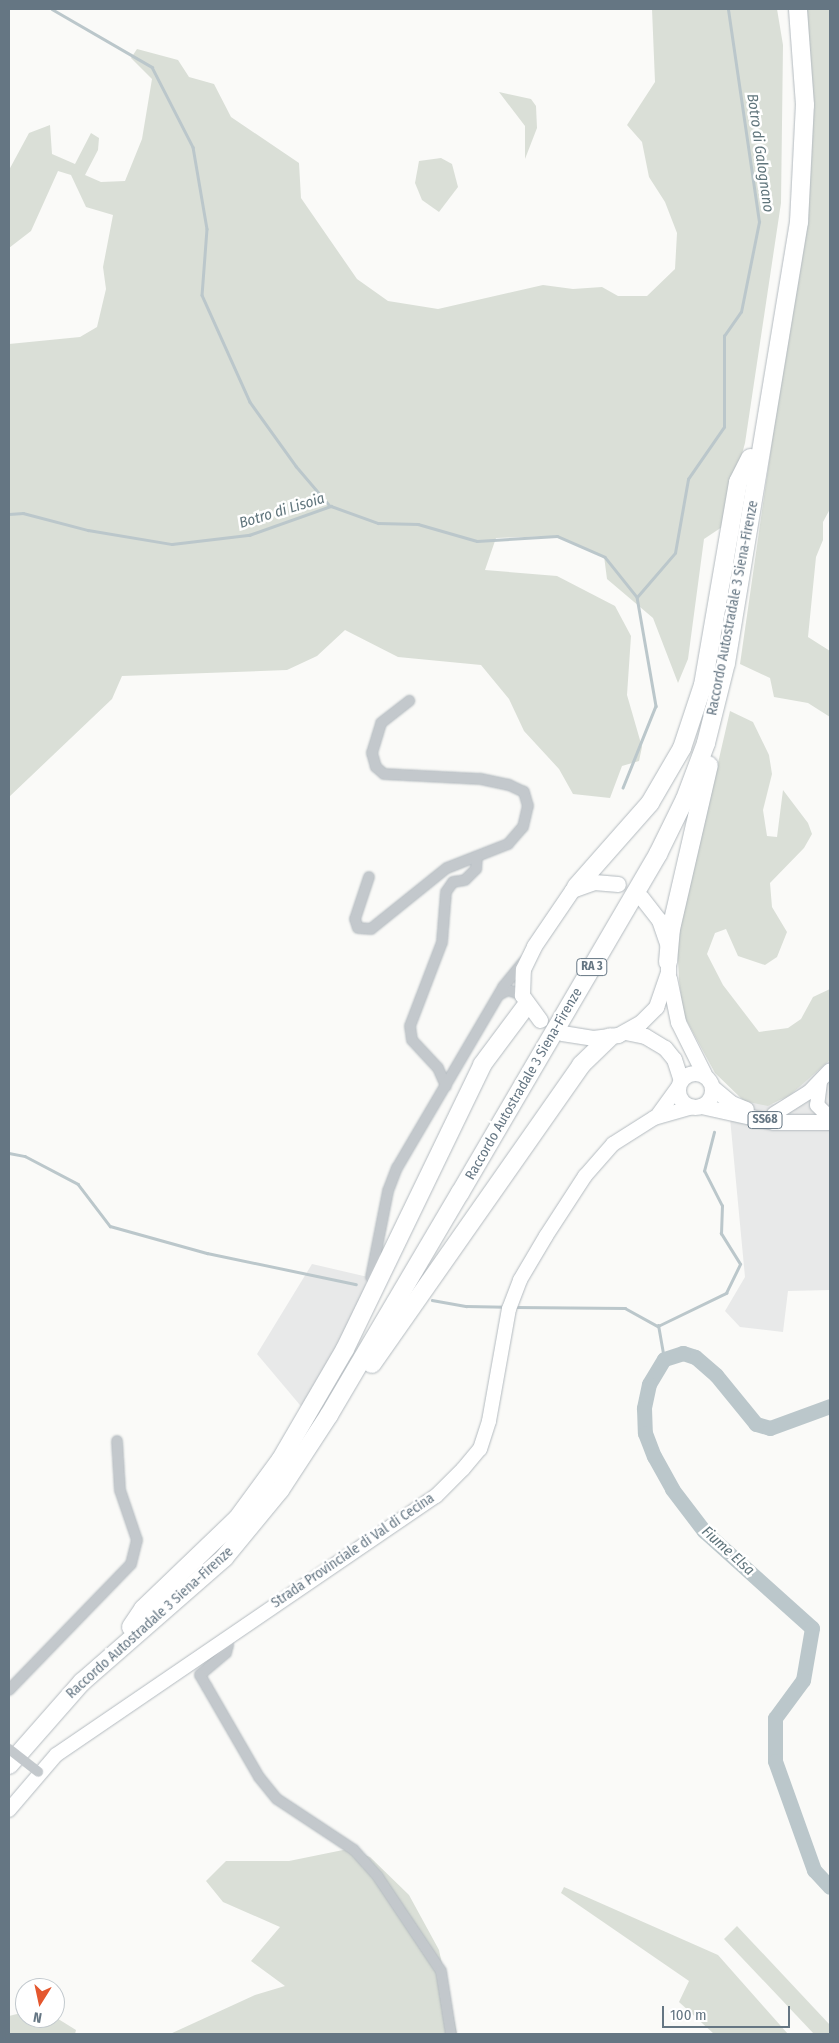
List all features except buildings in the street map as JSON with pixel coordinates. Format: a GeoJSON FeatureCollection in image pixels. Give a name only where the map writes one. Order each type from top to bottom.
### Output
{"type":"FeatureCollection","features":[{"type":"Feature","properties":{"kind":"highway","name":"Raccordo Autostradale 3 Siena-Firenze"},"geometry":{"type":"LineString","coordinates":[[9,1749],[70,1681],[225,1542],[283,1468],[653,843],[683,780],[702,719],[750,458],[793,183],[795,82],[787,9]]}},
{"type":"Feature","properties":{"kind":"highway","name":"Raccordo Autostradale 3 Siena-Firenze"},"geometry":{"type":"LineString","coordinates":[[9,1765],[82,1682],[199,1581],[251,1528],[324,1424],[671,830],[695,777],[716,708],[752,509],[805,164],[806,105],[798,9]]}},
{"type":"Feature","properties":{"kind":"highway"},"geometry":{"type":"LineString","coordinates":[[576,887],[655,796],[684,743],[709,658],[738,482],[750,458]]}},
{"type":"Feature","properties":{"kind":"highway"},"geometry":{"type":"LineString","coordinates":[[668,968],[672,929],[737,641],[756,530],[752,509]]}},
{"type":"Feature","properties":{"kind":"highway"},"geometry":{"type":"LineString","coordinates":[[131,1627],[142,1608],[237,1519],[281,1459],[345,1349],[482,1065],[524,1000]]}},
{"type":"Feature","properties":{"kind":"highway"},"geometry":{"type":"LineString","coordinates":[[199,1581],[231,1561],[274,1510],[581,1064],[617,1034]]}},
{"type":"Feature","properties":{"kind":"main road"},"geometry":{"type":"LineString","coordinates":[[540,1020],[524,1000],[521,976],[527,957],[561,901],[576,887],[601,881],[618,884]]}},
{"type":"Feature","properties":{"kind":"main road"},"geometry":{"type":"LineString","coordinates":[[641,897],[663,928],[675,1014],[704,1074],[689,1074],[680,1083]]}},
{"type":"Feature","properties":{"kind":"main road"},"geometry":{"type":"LineString","coordinates":[[617,1034],[652,1012],[668,968]]}},
{"type":"Feature","properties":{"kind":"main road"},"geometry":{"type":"LineString","coordinates":[[562,1033],[582,1038],[617,1034],[650,1039],[665,1048],[674,1059],[680,1083],[680,1097],[697,1106],[710,1098],[712,1087]]}},
{"type":"Feature","properties":{"kind":"main road"},"geometry":{"type":"LineString","coordinates":[[774,1118],[820,1082],[830,1070]]}},
{"type":"Feature","properties":{"kind":"main road","name":"SS68"},"geometry":{"type":"LineString","coordinates":[[704,1074],[712,1087],[738,1107],[774,1118]]}},
{"type":"Feature","properties":{"kind":"main road"},"geometry":{"type":"LineString","coordinates":[[820,1082],[817,1103],[829,1117]]}},
{"type":"Feature","properties":{"kind":"main road","name":"Strada Provinciale di Val di Cecina"},"geometry":{"type":"LineString","coordinates":[[9,1810],[38,1772],[70,1745],[436,1496],[480,1449],[489,1421],[509,1309],[520,1280],[599,1159],[627,1133],[654,1118],[667,1107],[680,1083]]}},
{"type":"Feature","properties":{"kind":"main road","name":"SS68"},"geometry":{"type":"LineString","coordinates":[[697,1106],[774,1118],[829,1117]]}},
{"type":"Feature","properties":{"kind":"main road","name":"Strada Provinciale di Val di Cecina"},"geometry":{"type":"LineString","coordinates":[[654,1118],[697,1106]]}},
{"type":"Feature","properties":{"kind":"street"},"geometry":{"type":"LineString","coordinates":[[368,876],[355,919],[358,928],[371,929],[447,868],[508,844],[523,827],[528,806],[524,792],[509,785],[480,779],[384,774],[376,767],[372,753],[381,723],[409,701]]}},
{"type":"Feature","properties":{"kind":"street"},"geometry":{"type":"LineString","coordinates":[[446,1086],[438,1068],[412,1040],[410,1026],[442,942],[446,892],[453,882],[465,880],[476,869],[477,857]]}},
{"type":"Feature","properties":{"kind":"street"},"geometry":{"type":"LineString","coordinates":[[371,1277],[391,1182],[499,995],[527,957]]}},
{"type":"Feature","properties":{"kind":"street"},"geometry":{"type":"LineString","coordinates":[[499,995],[508,990],[524,1000]]}},
{"type":"Feature","properties":{"kind":"street"},"geometry":{"type":"LineString","coordinates":[[9,1690],[132,1564],[137,1540],[120,1490],[117,1441]]}},
{"type":"Feature","properties":{"kind":"street"},"geometry":{"type":"LineString","coordinates":[[224,1639],[228,1645],[226,1653],[200,1675],[259,1777],[277,1799],[354,1850],[378,1877],[441,1971],[451,2034]]}},
{"type":"Feature","properties":{"kind":"street"},"geometry":{"type":"LineString","coordinates":[[9,1749],[38,1772]]}},
{"type":"Feature","properties":{"kind":"shaded area"},"geometry":{"type":"Polygon","coordinates":[[[652,9],[777,9],[783,45],[781,203],[745,443],[722,527],[704,539],[688,659],[678,683],[653,618],[607,579],[604,556],[557,536],[496,538],[485,570],[557,576],[615,606],[631,636],[627,695],[642,747],[639,761],[622,766],[610,798],[573,794],[559,769],[524,731],[509,699],[481,665],[398,657],[345,630],[317,656],[287,670],[122,676],[112,699],[9,797],[9,344],[80,337],[97,327],[106,289],[103,267],[113,215],[86,207],[71,175],[58,171],[31,231],[9,248],[9,170],[29,133],[50,125],[52,154],[75,164],[91,133],[99,138],[98,150],[85,175],[101,182],[125,181],[142,139],[152,79],[131,58],[137,49],[178,60],[189,77],[214,84],[231,117],[299,163],[301,198],[357,279],[388,301],[438,309],[543,285],[573,289],[602,287],[618,296],[647,296],[675,269],[677,233],[665,202],[649,177],[642,142],[627,125],[655,82],[652,9]]]}},
{"type":"Feature","properties":{"kind":"shaded area"},"geometry":{"type":"Polygon","coordinates":[[[804,9],[830,9],[830,509],[823,522],[823,540],[816,557],[808,637],[830,651],[830,717],[808,703],[774,697],[770,678],[740,664],[811,169],[812,128],[804,9]]]}},
{"type":"Feature","properties":{"kind":"shaded area"},"geometry":{"type":"Polygon","coordinates":[[[499,92],[531,99],[536,106],[537,128],[525,159],[525,126],[499,92]]]}},
{"type":"Feature","properties":{"kind":"shaded area"},"geometry":{"type":"Polygon","coordinates":[[[441,158],[452,164],[458,187],[439,212],[422,200],[415,183],[419,161],[441,158]]]}},
{"type":"Feature","properties":{"kind":"shaded area"},"geometry":{"type":"Polygon","coordinates":[[[730,711],[753,722],[769,755],[772,774],[763,810],[767,836],[777,837],[783,790],[808,823],[812,834],[804,848],[770,883],[772,907],[787,932],[777,957],[765,965],[738,956],[726,929],[715,933],[707,954],[723,985],[759,1032],[788,1028],[801,1019],[813,997],[830,989],[830,1060],[790,1095],[768,1106],[744,1101],[715,1073],[683,1014],[679,980],[677,941],[730,711]]]}},
{"type":"Feature","properties":{"kind":"shaded area"},"geometry":{"type":"Polygon","coordinates":[[[830,1060],[830,1290],[788,1291],[783,1332],[740,1327],[725,1311],[745,1277],[730,1118],[744,1101],[773,1104],[780,1101],[830,1060]]]}},
{"type":"Feature","properties":{"kind":"shaded area"},"geometry":{"type":"Polygon","coordinates":[[[312,1264],[368,1277],[357,1312],[305,1411],[257,1354],[312,1264]]]}},
{"type":"Feature","properties":{"kind":"shaded area"},"geometry":{"type":"Polygon","coordinates":[[[348,1849],[370,1857],[409,1895],[439,1950],[457,2034],[170,2034],[255,1995],[285,1986],[251,1961],[280,1927],[223,1902],[206,1881],[226,1861],[289,1861],[348,1849]]]}},
{"type":"Feature","properties":{"kind":"shaded area"},"geometry":{"type":"Polygon","coordinates":[[[564,1887],[718,1955],[788,2034],[714,2034],[679,2002],[689,1981],[561,1893],[564,1887]]]}},
{"type":"Feature","properties":{"kind":"shaded area"},"geometry":{"type":"Polygon","coordinates":[[[737,1926],[830,2025],[830,2034],[814,2034],[724,1939],[737,1926]]]}},
{"type":"Feature","properties":{"kind":"shaded area"},"geometry":{"type":"Polygon","coordinates":[[[15,2014],[15,2028],[65,2028],[65,2023],[76,2030],[75,2034],[9,2034],[9,2016],[15,2014]]]}},
{"type":"Feature","properties":{"kind":"waterway"},"geometry":{"type":"LineString","coordinates":[[52,9],[152,67],[193,147],[207,229],[202,295],[250,402],[296,466],[330,506]]}},
{"type":"Feature","properties":{"kind":"waterway","name":"Botro di Galognano"},"geometry":{"type":"LineString","coordinates":[[637,597],[675,553],[688,479],[724,427],[724,336],[741,312],[759,222],[728,9]]}},
{"type":"Feature","properties":{"kind":"waterway","name":"Botro di Lisoia"},"geometry":{"type":"LineString","coordinates":[[9,514],[23,513],[88,530],[172,544],[249,535],[331,506],[378,523],[418,524],[477,541],[557,536],[605,557],[637,597],[656,706],[623,788]]}},
{"type":"Feature","properties":{"kind":"waterway"},"geometry":{"type":"LineString","coordinates":[[664,1359],[658,1326],[726,1293],[740,1264],[721,1234],[722,1206],[704,1171],[714,1132]]}},
{"type":"Feature","properties":{"kind":"waterway"},"geometry":{"type":"LineString","coordinates":[[9,1153],[25,1156],[78,1184],[110,1226],[207,1253],[356,1284]]}},
{"type":"Feature","properties":{"kind":"waterway"},"geometry":{"type":"LineString","coordinates":[[432,1300],[466,1306],[505,1307]]}},
{"type":"Feature","properties":{"kind":"waterway"},"geometry":{"type":"LineString","coordinates":[[515,1307],[625,1308],[658,1326]]}},
{"type":"Feature","properties":{"kind":"waterway","name":"Fiume Elsa"},"geometry":{"type":"LineString","coordinates":[[830,1406],[770,1428],[756,1424],[716,1375],[695,1357],[683,1353],[664,1359],[649,1384],[644,1408],[645,1433],[654,1456],[672,1489],[704,1531],[812,1628],[803,1680],[775,1718],[775,1761],[814,1870],[830,1887]]}}]}
